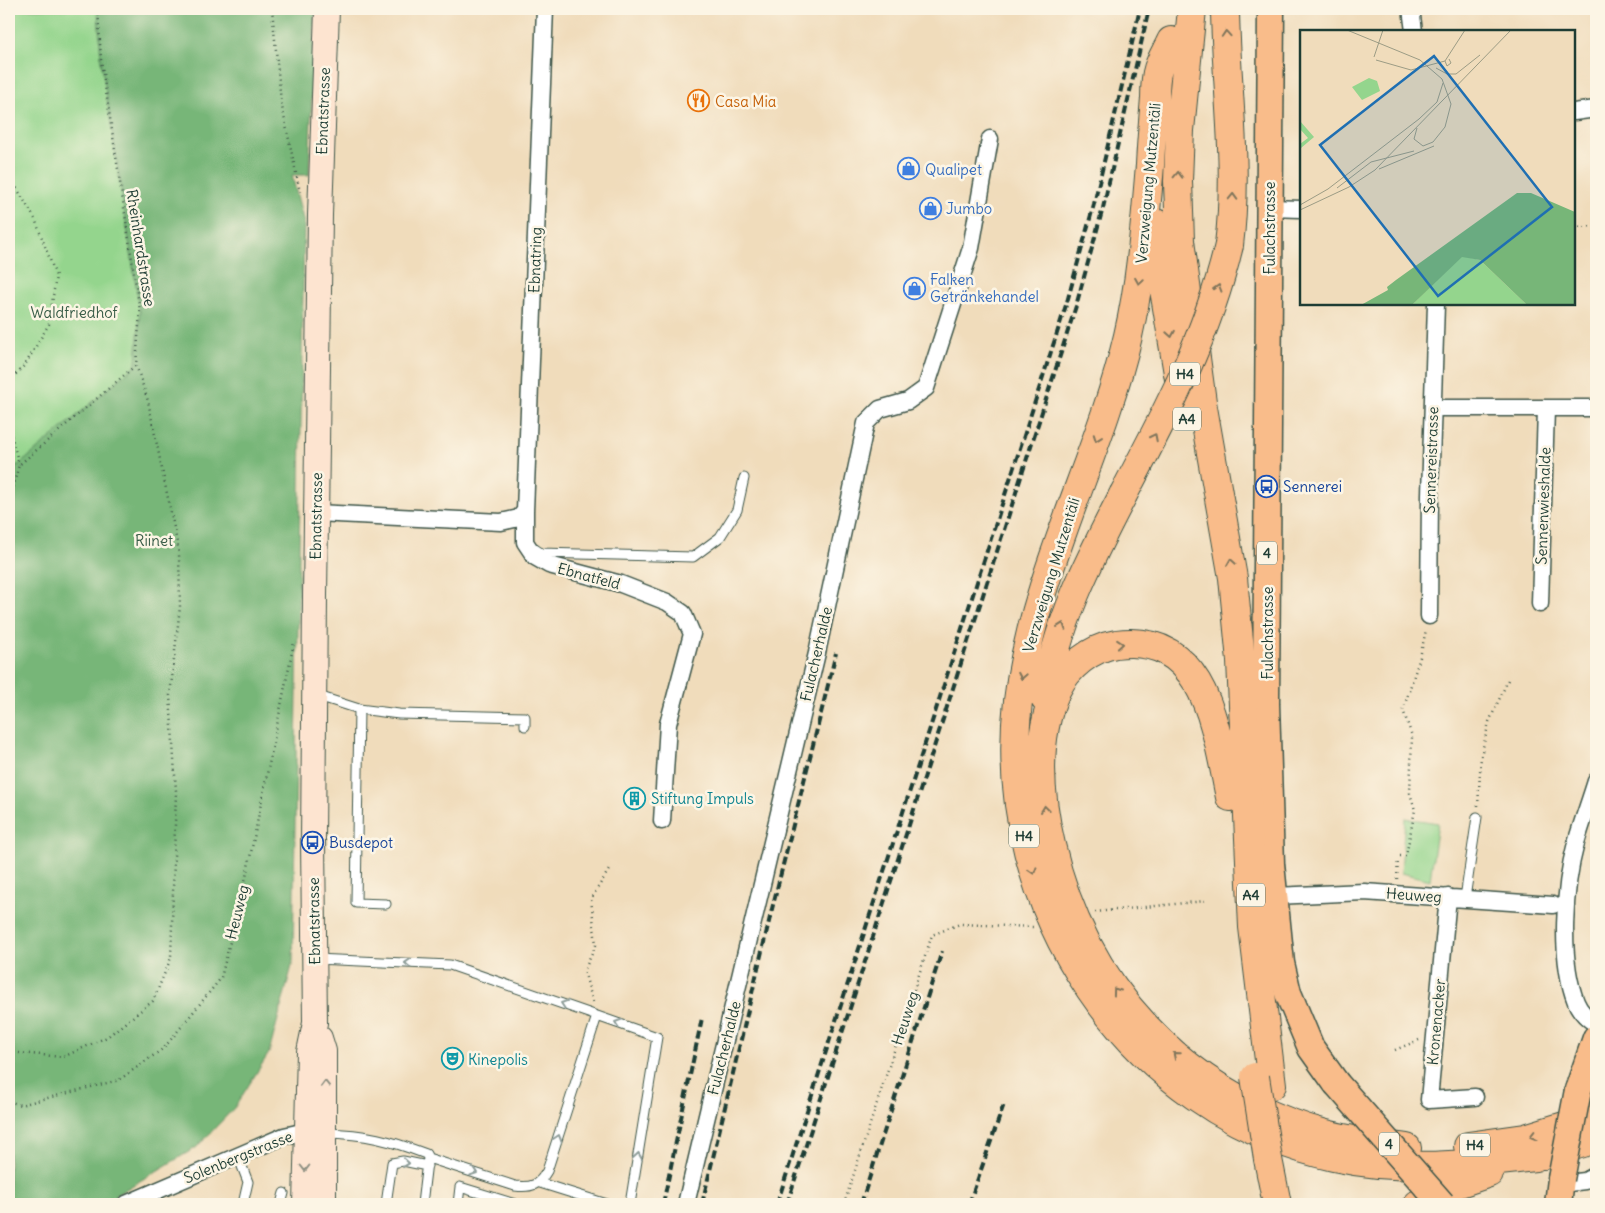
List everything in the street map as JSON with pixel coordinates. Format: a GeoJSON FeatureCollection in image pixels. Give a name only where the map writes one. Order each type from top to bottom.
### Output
{"type":"FeatureCollection","features":[{"type":"Feature","properties":{"kind":"highway","name":"A4"},"geometry":{"type":"LineString","coordinates":[[1176,9],[1161,141],[1160,254],[1170,331],[1215,576],[1224,663],[1238,931],[1276,1163],[1277,1204]]}},
{"type":"Feature","properties":{"kind":"highway","name":"A4"},"geometry":{"type":"LineString","coordinates":[[1192,9],[1180,130],[1178,181],[1180,241],[1202,402],[1234,578],[1241,670],[1253,927],[1263,1081]]}},
{"type":"Feature","properties":{"kind":"highway","name":"Verzweigung Mutzentäli"},"geometry":{"type":"LineString","coordinates":[[1042,743],[1047,685],[1060,633],[1078,585],[1197,347],[1220,285],[1229,245],[1233,158],[1225,9]]}},
{"type":"Feature","properties":{"kind":"highway","name":"Verzweigung Mutzentäli"},"geometry":{"type":"LineString","coordinates":[[1171,42],[1157,71],[1142,262],[1129,333],[1109,403],[1044,590],[1021,679],[1015,729],[1016,778],[1023,831],[1037,886],[1047,913],[1071,961],[1102,1006],[1131,1040],[1186,1088],[1251,1127],[1314,1151],[1375,1164],[1448,1166],[1535,1157]]}},
{"type":"Feature","properties":{"kind":"highway","name":"H4"},"geometry":{"type":"LineString","coordinates":[[1230,796],[1213,718],[1204,692],[1183,663],[1153,647],[1135,643],[1114,644],[1098,650],[1075,665],[1057,691],[1042,743],[1043,792],[1049,836],[1067,901],[1086,943],[1117,993],[1147,1029],[1184,1062],[1223,1090],[1256,1109],[1323,1134],[1409,1148],[1454,1148],[1502,1142],[1545,1132],[1596,1116]]}},
{"type":"Feature","properties":{"kind":"highway","name":"H4"},"geometry":{"type":"LineString","coordinates":[[1418,1204],[1454,1185],[1535,1157],[1596,1139]]}},
{"type":"Feature","properties":{"kind":"highway","name":"A4"},"geometry":{"type":"LineString","coordinates":[[1276,1163],[1292,1204]]}},
{"type":"Feature","properties":{"kind":"main road","name":"Fulachstrasse"},"geometry":{"type":"LineString","coordinates":[[1271,9],[1267,776],[1271,864],[1281,963],[1288,993],[1311,1048],[1336,1083],[1442,1204]]}},
{"type":"Feature","properties":{"kind":"main road"},"geometry":{"type":"LineString","coordinates":[[1555,1192],[1578,1090],[1596,1038]]}},
{"type":"Feature","properties":{"kind":"street","name":"Ebnatstrasse"},"geometry":{"type":"LineString","coordinates":[[324,1204],[315,1132],[309,1052],[315,1022],[313,842],[316,513],[320,215],[327,9]]}},
{"type":"Feature","properties":{"kind":"street","name":"Ebnatring"},"geometry":{"type":"LineString","coordinates":[[525,542],[524,511],[545,9]]}},
{"type":"Feature","properties":{"kind":"street"},"geometry":{"type":"LineString","coordinates":[[1411,9],[1414,30]]}},
{"type":"Feature","properties":{"kind":"street"},"geometry":{"type":"LineString","coordinates":[[1575,112],[1596,109]]}},
{"type":"Feature","properties":{"kind":"street","name":"Fulacherhalde"},"geometry":{"type":"LineString","coordinates":[[686,1204],[817,653],[866,424],[880,409],[908,401],[926,388],[936,364],[971,248],[990,139]]}},
{"type":"Feature","properties":{"kind":"street"},"geometry":{"type":"LineString","coordinates":[[1269,208],[1300,209]]}},
{"type":"Feature","properties":{"kind":"street","name":"Sennereistrasse"},"geometry":{"type":"LineString","coordinates":[[1429,616],[1436,305]]}},
{"type":"Feature","properties":{"kind":"street"},"geometry":{"type":"LineString","coordinates":[[1433,408],[1596,408]]}},
{"type":"Feature","properties":{"kind":"street","name":"Sennenwieshalde"},"geometry":{"type":"LineString","coordinates":[[1540,604],[1546,409]]}},
{"type":"Feature","properties":{"kind":"street"},"geometry":{"type":"LineString","coordinates":[[316,513],[501,522],[519,518],[524,511]]}},
{"type":"Feature","properties":{"kind":"street","name":"Ebnatfeld"},"geometry":{"type":"LineString","coordinates":[[525,542],[534,557],[549,566],[621,584],[667,602],[683,613],[692,634],[668,724],[662,821]]}},
{"type":"Feature","properties":{"kind":"street"},"geometry":{"type":"LineString","coordinates":[[1596,781],[1576,844],[1566,907],[1567,969],[1576,1003],[1586,1018],[1596,1024]]}},
{"type":"Feature","properties":{"kind":"street","name":"Heuweg"},"geometry":{"type":"LineString","coordinates":[[1275,896],[1364,892],[1553,904]]}},
{"type":"Feature","properties":{"kind":"street","name":"Kronenacker"},"geometry":{"type":"LineString","coordinates":[[1448,897],[1429,1100],[1475,1097]]}},
{"type":"Feature","properties":{"kind":"street","name":"Ebnatstrasse"},"geometry":{"type":"LineString","coordinates":[[305,1204],[315,1132]]}},
{"type":"Feature","properties":{"kind":"street","name":"Solenbergstrasse"},"geometry":{"type":"LineString","coordinates":[[126,1204],[284,1136],[315,1132]]}},
{"type":"Feature","properties":{"kind":"street"},"geometry":{"type":"LineString","coordinates":[[1555,1192],[1586,1181],[1596,1175]]}},
{"type":"Feature","properties":{"kind":"lane","name":"Ebnatfeld"},"geometry":{"type":"LineString","coordinates":[[525,542],[540,553],[693,557],[720,537],[736,510],[744,478]]}},
{"type":"Feature","properties":{"kind":"lane"},"geometry":{"type":"LineString","coordinates":[[315,695],[359,709],[399,714],[525,717],[525,726]]}},
{"type":"Feature","properties":{"kind":"lane"},"geometry":{"type":"LineString","coordinates":[[359,709],[356,903],[386,904]]}},
{"type":"Feature","properties":{"kind":"lane"},"geometry":{"type":"LineString","coordinates":[[1465,898],[1477,817]]}},
{"type":"Feature","properties":{"kind":"lane"},"geometry":{"type":"LineString","coordinates":[[314,959],[450,965],[657,1037],[630,1204]]}},
{"type":"Feature","properties":{"kind":"lane"},"geometry":{"type":"LineString","coordinates":[[386,1204],[392,1163],[402,1161],[427,1162],[515,1186],[528,1187],[540,1182],[547,1171],[597,1016]]}},
{"type":"Feature","properties":{"kind":"lane"},"geometry":{"type":"LineString","coordinates":[[315,1132],[354,1134],[381,1138],[426,1154],[427,1162],[422,1204]]}},
{"type":"Feature","properties":{"kind":"lane"},"geometry":{"type":"LineString","coordinates":[[238,1156],[248,1182],[243,1204]]}},
{"type":"Feature","properties":{"kind":"lane"},"geometry":{"type":"LineString","coordinates":[[540,1182],[606,1204]]}},
{"type":"Feature","properties":{"kind":"lane"},"geometry":{"type":"LineString","coordinates":[[458,1204],[460,1187],[494,1201],[515,1204]]}},
{"type":"Feature","properties":{"kind":"lane"},"geometry":{"type":"LineString","coordinates":[[281,1204],[284,1193]]}},
{"type":"Feature","properties":{"kind":"path","name":"Rheinhardstrasse"},"geometry":{"type":"LineString","coordinates":[[98,9],[101,60],[140,311],[136,365]]}},
{"type":"Feature","properties":{"kind":"path"},"geometry":{"type":"LineString","coordinates":[[272,9],[281,102],[298,190],[320,215]]}},
{"type":"Feature","properties":{"kind":"path"},"geometry":{"type":"LineString","coordinates":[[9,175],[35,219],[56,276],[49,324],[25,365],[9,381]]}},
{"type":"Feature","properties":{"kind":"path"},"geometry":{"type":"LineString","coordinates":[[1575,227],[1596,226]]}},
{"type":"Feature","properties":{"kind":"path"},"geometry":{"type":"LineString","coordinates":[[9,1052],[63,1057],[107,1037],[153,1000],[171,958],[176,791],[170,695],[180,607],[179,552],[148,401],[136,365],[19,465]]}},
{"type":"Feature","properties":{"kind":"path"},"geometry":{"type":"LineString","coordinates":[[9,426],[19,465],[13,486],[9,527]]}},
{"type":"Feature","properties":{"kind":"path"},"geometry":{"type":"LineString","coordinates":[[9,487],[13,486]]}},
{"type":"Feature","properties":{"kind":"path"},"geometry":{"type":"LineString","coordinates":[[1397,893],[1398,856],[1406,856],[1415,810],[1410,793],[1412,736],[1403,710],[1420,657],[1429,616]]}},
{"type":"Feature","properties":{"kind":"path","name":"Heuweg"},"geometry":{"type":"LineString","coordinates":[[9,1101],[20,1105],[119,1080],[164,1048],[221,978],[246,878],[296,634]]}},
{"type":"Feature","properties":{"kind":"path"},"geometry":{"type":"LineString","coordinates":[[1477,817],[1483,747],[1489,722],[1508,680]]}},
{"type":"Feature","properties":{"kind":"path"},"geometry":{"type":"LineString","coordinates":[[597,1016],[584,972],[596,945],[592,899],[610,868]]}},
{"type":"Feature","properties":{"kind":"path"},"geometry":{"type":"LineString","coordinates":[[1093,912],[1206,901]]}},
{"type":"Feature","properties":{"kind":"path","name":"Heuweg"},"geometry":{"type":"LineString","coordinates":[[844,1204],[932,935],[960,924],[1037,927]]}},
{"type":"Feature","properties":{"kind":"path"},"geometry":{"type":"LineString","coordinates":[[1395,1050],[1434,1034]]}},
{"type":"Feature","properties":{"kind":"green space","name":"Waldfriedhof"},"geometry":{"type":"Polygon","coordinates":[[[9,9],[98,9],[101,60],[140,311],[136,365],[19,465],[9,467],[9,9]]]}},
{"type":"Feature","properties":{"kind":"green space","name":"Riinet"},"geometry":{"type":"Polygon","coordinates":[[[98,9],[315,9],[309,175],[292,175],[304,223],[293,962],[269,1053],[235,1107],[197,1147],[101,1204],[9,1204],[9,467],[19,465],[136,365],[140,311],[101,60],[98,9]]]}},
{"type":"Feature","properties":{"kind":"green space"},"geometry":{"type":"Polygon","coordinates":[[[1405,818],[1438,823],[1430,880],[1401,873],[1405,818]]]}},
{"type":"Feature","properties":{"kind":"railway"},"geometry":{"type":"LineString","coordinates":[[777,1204],[1067,302],[1094,204],[1140,9]]}},
{"type":"Feature","properties":{"kind":"railway"},"geometry":{"type":"LineString","coordinates":[[787,1204],[1076,306],[1103,208],[1149,9]]}},
{"type":"Feature","properties":{"kind":"railway"},"geometry":{"type":"LineString","coordinates":[[702,1204],[771,913],[836,653]]}},
{"type":"Feature","properties":{"kind":"railway"},"geometry":{"type":"LineString","coordinates":[[861,1204],[942,951]]}},
{"type":"Feature","properties":{"kind":"railway"},"geometry":{"type":"LineString","coordinates":[[663,1204],[702,1018]]}},
{"type":"Feature","properties":{"kind":"railway"},"geometry":{"type":"LineString","coordinates":[[969,1204],[1004,1104]]}},
{"type":"Feature","properties":{"kind":"place","name":"Casa Mia"},"geometry":{"type":"Point","coordinates":[699,101]}},
{"type":"Feature","properties":{"kind":"place","name":"Qualipet"},"geometry":{"type":"Point","coordinates":[909,169]}},
{"type":"Feature","properties":{"kind":"place","name":"Jumbo"},"geometry":{"type":"Point","coordinates":[930,208]}},
{"type":"Feature","properties":{"kind":"place","name":"Falken Getränkehandel"},"geometry":{"type":"Point","coordinates":[914,288]}},
{"type":"Feature","properties":{"kind":"place","name":"Sennerei"},"geometry":{"type":"Point","coordinates":[1267,486]}},
{"type":"Feature","properties":{"kind":"place","name":"Stiftung Impuls"},"geometry":{"type":"Point","coordinates":[635,798]}},
{"type":"Feature","properties":{"kind":"place","name":"Busdepot"},"geometry":{"type":"Point","coordinates":[313,842]}},
{"type":"Feature","properties":{"kind":"place","name":"Kinepolis"},"geometry":{"type":"Point","coordinates":[452,1059]}}]}
